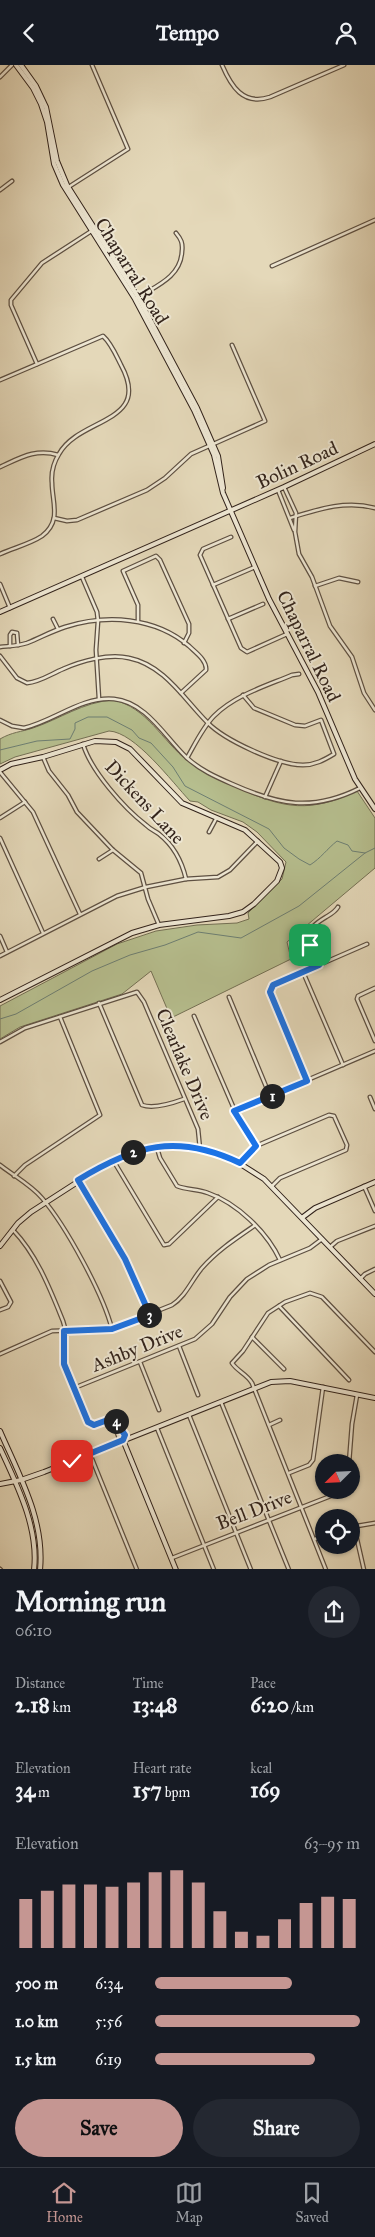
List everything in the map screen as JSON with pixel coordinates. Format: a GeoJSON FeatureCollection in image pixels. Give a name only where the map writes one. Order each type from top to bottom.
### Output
{"type":"FeatureCollection","features":[{"type":"Feature","properties":{"kind":"street"},"geometry":{"type":"LineString","coordinates":[[0,77],[14,65]]}},
{"type":"Feature","properties":{"kind":"street","name":"Chaparral Road"},"geometry":{"type":"LineString","coordinates":[[14,65],[29,83],[41,104],[47,122],[54,164],[67,189],[136,298],[212,444],[223,493],[255,567],[287,634],[318,692],[360,788],[375,809]]}},
{"type":"Feature","properties":{"kind":"street","name":"Chaparral Road"},"geometry":{"type":"LineString","coordinates":[[21,65],[43,100],[50,122],[57,161],[67,189]]}},
{"type":"Feature","properties":{"kind":"street"},"geometry":{"type":"LineString","coordinates":[[67,189],[128,149],[92,65]]}},
{"type":"Feature","properties":{"kind":"street"},"geometry":{"type":"LineString","coordinates":[[222,65],[234,89],[245,97],[256,100],[270,97],[344,65]]}},
{"type":"Feature","properties":{"kind":"street"},"geometry":{"type":"LineString","coordinates":[[0,190],[12,181]]}},
{"type":"Feature","properties":{"kind":"street"},"geometry":{"type":"LineString","coordinates":[[272,266],[375,220]]}},
{"type":"Feature","properties":{"kind":"street"},"geometry":{"type":"LineString","coordinates":[[37,364],[11,305],[11,300],[42,263],[93,229]]}},
{"type":"Feature","properties":{"kind":"street"},"geometry":{"type":"LineString","coordinates":[[136,298],[165,281],[175,271],[182,253],[181,240],[176,233]]}},
{"type":"Feature","properties":{"kind":"street"},"geometry":{"type":"LineString","coordinates":[[0,380],[103,335],[128,378],[129,390],[127,400],[117,414],[76,435],[58,455],[52,476],[56,507],[54,519],[49,528],[42,535],[0,554]]}},
{"type":"Feature","properties":{"kind":"street"},"geometry":{"type":"LineString","coordinates":[[54,519],[77,520],[143,491],[165,479],[188,456],[266,421],[232,345]]}},
{"type":"Feature","properties":{"kind":"street","name":"Bolin Road"},"geometry":{"type":"LineString","coordinates":[[0,612],[278,490],[375,444]]}},
{"type":"Feature","properties":{"kind":"street"},"geometry":{"type":"LineString","coordinates":[[0,467],[36,452],[58,455]]}},
{"type":"Feature","properties":{"kind":"street"},"geometry":{"type":"LineString","coordinates":[[284,487],[296,516],[295,532]]}},
{"type":"Feature","properties":{"kind":"street"},"geometry":{"type":"LineString","coordinates":[[278,490],[295,532],[299,554],[315,586],[330,626],[352,657],[364,693],[375,710]]}},
{"type":"Feature","properties":{"kind":"street"},"geometry":{"type":"LineString","coordinates":[[282,499],[289,496]]}},
{"type":"Feature","properties":{"kind":"street"},"geometry":{"type":"LineString","coordinates":[[290,518],[342,505],[356,504],[375,507]]}},
{"type":"Feature","properties":{"kind":"street"},"geometry":{"type":"LineString","coordinates":[[231,537],[200,551],[200,556],[244,651],[247,652],[287,634]]}},
{"type":"Feature","properties":{"kind":"street"},"geometry":{"type":"LineString","coordinates":[[138,621],[138,605],[123,570],[156,556],[160,560],[189,624],[189,633],[184,643]]}},
{"type":"Feature","properties":{"kind":"street"},"geometry":{"type":"LineString","coordinates":[[213,585],[255,567]]}},
{"type":"Feature","properties":{"kind":"street"},"geometry":{"type":"LineString","coordinates":[[82,577],[98,621],[96,660],[99,699]]}},
{"type":"Feature","properties":{"kind":"street"},"geometry":{"type":"LineString","coordinates":[[315,586],[339,578],[358,581]]}},
{"type":"Feature","properties":{"kind":"street"},"geometry":{"type":"LineString","coordinates":[[0,585],[10,608]]}},
{"type":"Feature","properties":{"kind":"street"},"geometry":{"type":"LineString","coordinates":[[228,619],[263,604]]}},
{"type":"Feature","properties":{"kind":"street"},"geometry":{"type":"LineString","coordinates":[[53,619],[58,629]]}},
{"type":"Feature","properties":{"kind":"street"},"geometry":{"type":"LineString","coordinates":[[0,647],[18,645],[58,629],[81,623],[114,619],[138,621],[166,631],[200,656],[207,669],[181,693]]}},
{"type":"Feature","properties":{"kind":"street"},"geometry":{"type":"LineString","coordinates":[[10,646],[10,635],[12,632],[16,633],[18,645]]}},
{"type":"Feature","properties":{"kind":"street"},"geometry":{"type":"LineString","coordinates":[[0,656],[17,678],[27,683],[80,663],[112,656],[128,657],[143,662],[167,679],[208,723],[229,739],[281,761],[302,765],[312,764],[334,754],[321,720],[305,726],[290,723],[254,708],[243,695]]}},
{"type":"Feature","properties":{"kind":"street"},"geometry":{"type":"LineString","coordinates":[[187,758],[208,723],[220,711],[243,695],[292,675],[299,674]]}},
{"type":"Feature","properties":{"kind":"street"},"geometry":{"type":"LineString","coordinates":[[0,720],[12,726],[24,727],[99,699],[126,701],[137,707],[187,758],[203,770],[265,797],[283,803],[306,805],[336,798],[360,788]]}},
{"type":"Feature","properties":{"kind":"street"},"geometry":{"type":"LineString","coordinates":[[0,1000],[117,939],[159,925],[243,913],[277,881],[282,868],[280,862],[245,830],[182,803],[137,756],[120,743],[100,740],[43,757],[18,762],[0,771],[33,811],[80,914]]}},
{"type":"Feature","properties":{"kind":"street","name":"Dickens Lane"},"geometry":{"type":"LineString","coordinates":[[83,744],[87,757],[102,779],[145,825],[158,833],[172,847],[186,879]]}},
{"type":"Feature","properties":{"kind":"street"},"geometry":{"type":"LineString","coordinates":[[43,757],[49,771],[68,795],[77,812],[113,850],[137,869],[146,887],[148,899],[159,925]]}},
{"type":"Feature","properties":{"kind":"street"},"geometry":{"type":"LineString","coordinates":[[265,797],[281,761]]}},
{"type":"Feature","properties":{"kind":"street"},"geometry":{"type":"LineString","coordinates":[[0,818],[25,802]]}},
{"type":"Feature","properties":{"kind":"street"},"geometry":{"type":"LineString","coordinates":[[209,832],[216,819]]}},
{"type":"Feature","properties":{"kind":"street"},"geometry":{"type":"LineString","coordinates":[[0,838],[43,933]]}},
{"type":"Feature","properties":{"kind":"street"},"geometry":{"type":"LineString","coordinates":[[0,955],[117,896],[146,887],[186,879],[212,878],[224,874],[258,841]]}},
{"type":"Feature","properties":{"kind":"street"},"geometry":{"type":"LineString","coordinates":[[99,859],[113,850]]}},
{"type":"Feature","properties":{"kind":"street"},"geometry":{"type":"LineString","coordinates":[[319,965],[307,939],[307,933],[310,927],[334,912],[338,907]]}},
{"type":"Feature","properties":{"kind":"street"},"geometry":{"type":"LineString","coordinates":[[0,936],[8,952]]}},
{"type":"Feature","properties":{"kind":"street"},"geometry":{"type":"LineString","coordinates":[[307,1081],[270,992],[273,985],[367,944]]}},
{"type":"Feature","properties":{"kind":"street"},"geometry":{"type":"LineString","coordinates":[[303,972],[343,1065]]}},
{"type":"Feature","properties":{"kind":"street"},"geometry":{"type":"LineString","coordinates":[[375,988],[358,997],[375,1041]]}},
{"type":"Feature","properties":{"kind":"street","name":"Clearlake Drive"},"geometry":{"type":"LineString","coordinates":[[99,1003],[137,992],[144,1002],[198,1129],[200,1149]]}},
{"type":"Feature","properties":{"kind":"street"},"geometry":{"type":"LineString","coordinates":[[229,997],[270,1096]]}},
{"type":"Feature","properties":{"kind":"street"},"geometry":{"type":"LineString","coordinates":[[0,1042],[19,1030],[99,1003],[142,1105],[146,1107],[173,1103],[184,1099]]}},
{"type":"Feature","properties":{"kind":"street"},"geometry":{"type":"LineString","coordinates":[[194,1016],[234,1111],[256,1146]]}},
{"type":"Feature","properties":{"kind":"street"},"geometry":{"type":"LineString","coordinates":[[14,1176],[25,1165],[100,1115],[60,1017]]}},
{"type":"Feature","properties":{"kind":"street"},"geometry":{"type":"LineString","coordinates":[[234,1111],[375,1051]]}},
{"type":"Feature","properties":{"kind":"street"},"geometry":{"type":"LineString","coordinates":[[370,1097],[375,1109]]}},
{"type":"Feature","properties":{"kind":"street"},"geometry":{"type":"LineString","coordinates":[[240,1163],[256,1146],[331,1114],[335,1117],[347,1149],[280,1178],[272,1186]]}},
{"type":"Feature","properties":{"kind":"street"},"geometry":{"type":"LineString","coordinates":[[157,1147],[160,1158],[177,1186],[206,1192],[237,1209],[273,1246],[280,1260]]}},
{"type":"Feature","properties":{"kind":"street"},"geometry":{"type":"LineString","coordinates":[[0,1246],[24,1217],[78,1180],[113,1160],[137,1151],[157,1147],[200,1149],[222,1155],[240,1163],[272,1186],[375,1294]]}},
{"type":"Feature","properties":{"kind":"street"},"geometry":{"type":"LineString","coordinates":[[113,1160],[163,1244],[169,1244],[218,1197]]}},
{"type":"Feature","properties":{"kind":"street"},"geometry":{"type":"LineString","coordinates":[[0,1165],[35,1191],[45,1202],[85,1268],[112,1329]]}},
{"type":"Feature","properties":{"kind":"street"},"geometry":{"type":"LineString","coordinates":[[78,1180],[125,1259],[150,1315]]}},
{"type":"Feature","properties":{"kind":"street"},"geometry":{"type":"LineString","coordinates":[[302,1217],[315,1208],[375,1182]]}},
{"type":"Feature","properties":{"kind":"street"},"geometry":{"type":"LineString","coordinates":[[364,1186],[375,1211]]}},
{"type":"Feature","properties":{"kind":"street"},"geometry":{"type":"LineString","coordinates":[[330,1247],[337,1241],[375,1225]]}},
{"type":"Feature","properties":{"kind":"street"},"geometry":{"type":"LineString","coordinates":[[0,1354],[48,1332],[112,1329],[150,1315],[179,1301],[199,1272],[215,1254],[254,1226]]}},
{"type":"Feature","properties":{"kind":"street"},"geometry":{"type":"LineString","coordinates":[[12,1230],[21,1240],[42,1274],[63,1321],[63,1359],[90,1424],[94,1425],[111,1417],[122,1428],[125,1435],[123,1440],[176,1569]]}},
{"type":"Feature","properties":{"kind":"street","name":"Ashby Drive"},"geometry":{"type":"LineString","coordinates":[[74,1389],[195,1339],[209,1327],[230,1297],[247,1279],[280,1260],[310,1248],[322,1239]]}},
{"type":"Feature","properties":{"kind":"street"},"geometry":{"type":"LineString","coordinates":[[360,1279],[375,1269]]}},
{"type":"Feature","properties":{"kind":"street"},"geometry":{"type":"LineString","coordinates":[[0,1281],[11,1302],[8,1307],[0,1310]]}},
{"type":"Feature","properties":{"kind":"street"},"geometry":{"type":"LineString","coordinates":[[315,1539],[254,1388],[247,1375],[232,1363],[268,1313],[307,1293],[320,1295],[375,1352]]}},
{"type":"Feature","properties":{"kind":"street"},"geometry":{"type":"LineString","coordinates":[[279,1306],[349,1381]]}},
{"type":"Feature","properties":{"kind":"street"},"geometry":{"type":"LineString","coordinates":[[252,1337],[284,1369]]}},
{"type":"Feature","properties":{"kind":"street"},"geometry":{"type":"LineString","coordinates":[[179,1346],[198,1395]]}},
{"type":"Feature","properties":{"kind":"street"},"geometry":{"type":"LineString","coordinates":[[140,1362],[159,1410]]}},
{"type":"Feature","properties":{"kind":"street"},"geometry":{"type":"LineString","coordinates":[[0,1483],[21,1480],[254,1388],[279,1381],[323,1387],[375,1398]]}},
{"type":"Feature","properties":{"kind":"street"},"geometry":{"type":"LineString","coordinates":[[289,1473],[309,1465],[313,1460],[323,1387]]}},
{"type":"Feature","properties":{"kind":"street"},"geometry":{"type":"LineString","coordinates":[[350,1454],[352,1424],[358,1395]]}},
{"type":"Feature","properties":{"kind":"street"},"geometry":{"type":"LineString","coordinates":[[221,1401],[289,1569]]}},
{"type":"Feature","properties":{"kind":"street"},"geometry":{"type":"LineString","coordinates":[[189,1414],[252,1569]]}},
{"type":"Feature","properties":{"kind":"street"},"geometry":{"type":"LineString","coordinates":[[269,1425],[280,1420]]}},
{"type":"Feature","properties":{"kind":"street"},"geometry":{"type":"LineString","coordinates":[[156,1427],[214,1569]]}},
{"type":"Feature","properties":{"kind":"street"},"geometry":{"type":"LineString","coordinates":[[0,1431],[37,1523],[41,1546],[40,1569]]}},
{"type":"Feature","properties":{"kind":"street"},"geometry":{"type":"LineString","coordinates":[[0,1448],[30,1525],[34,1546],[34,1569]]}},
{"type":"Feature","properties":{"kind":"street"},"geometry":{"type":"LineString","coordinates":[[90,1454],[137,1569]]}},
{"type":"Feature","properties":{"kind":"street","name":"Bell Drive"},"geometry":{"type":"LineString","coordinates":[[172,1558],[323,1499]]}},
{"type":"Feature","properties":{"kind":"street"},"geometry":{"type":"LineString","coordinates":[[360,1526],[375,1523]]}},
{"type":"Feature","properties":{"kind":"street"},"geometry":{"type":"LineString","coordinates":[[34,1546],[41,1546]]}},
{"type":"Feature","properties":{"kind":"street"},"geometry":{"type":"LineString","coordinates":[[320,1554],[326,1569]]}},
{"type":"Feature","properties":{"kind":"street"},"geometry":{"type":"LineString","coordinates":[[360,1554],[364,1569]]}},
{"type":"Feature","properties":{"kind":"green space"},"geometry":{"type":"Polygon","coordinates":[[[113,700],[125,704],[145,717],[179,753],[199,769],[218,780],[255,795],[284,804],[298,806],[325,803],[357,791],[375,818],[375,868],[287,942],[291,959],[171,1018],[151,971],[122,994],[20,1027],[0,1039],[0,1006],[117,944],[156,931],[197,925],[237,923],[249,919],[248,913],[282,879],[286,862],[257,832],[243,822],[211,810],[198,802],[190,801],[152,759],[130,740],[119,734],[109,731],[15,757],[0,764],[0,739],[43,724],[82,707],[113,700]]]}},
{"type":"Feature","properties":{"kind":"waterway"},"geometry":{"type":"LineString","coordinates":[[0,750],[37,741],[70,739],[75,729],[75,723],[88,717],[107,717],[132,730],[139,738],[151,743],[173,767],[185,786],[269,829],[284,848],[310,865],[337,841],[348,845],[352,851],[365,853]]}},
{"type":"Feature","properties":{"kind":"waterway"},"geometry":{"type":"LineString","coordinates":[[0,1019],[16,1014],[92,971],[130,955],[165,945],[198,932],[241,938],[299,906],[365,853],[375,848]]}},
{"type":"Feature","properties":{"kind":"route"},"geometry":{"type":"LineString","coordinates":[[72,1461],[123,1440],[125,1435],[122,1428],[111,1417],[94,1425],[88,1422],[64,1364],[64,1331],[112,1329],[150,1315],[125,1259],[78,1180],[124,1155],[162,1147],[191,1147],[222,1155],[240,1163],[248,1152],[256,1146],[234,1111],[307,1081],[270,994],[270,988],[319,965],[310,945]]}}]}
